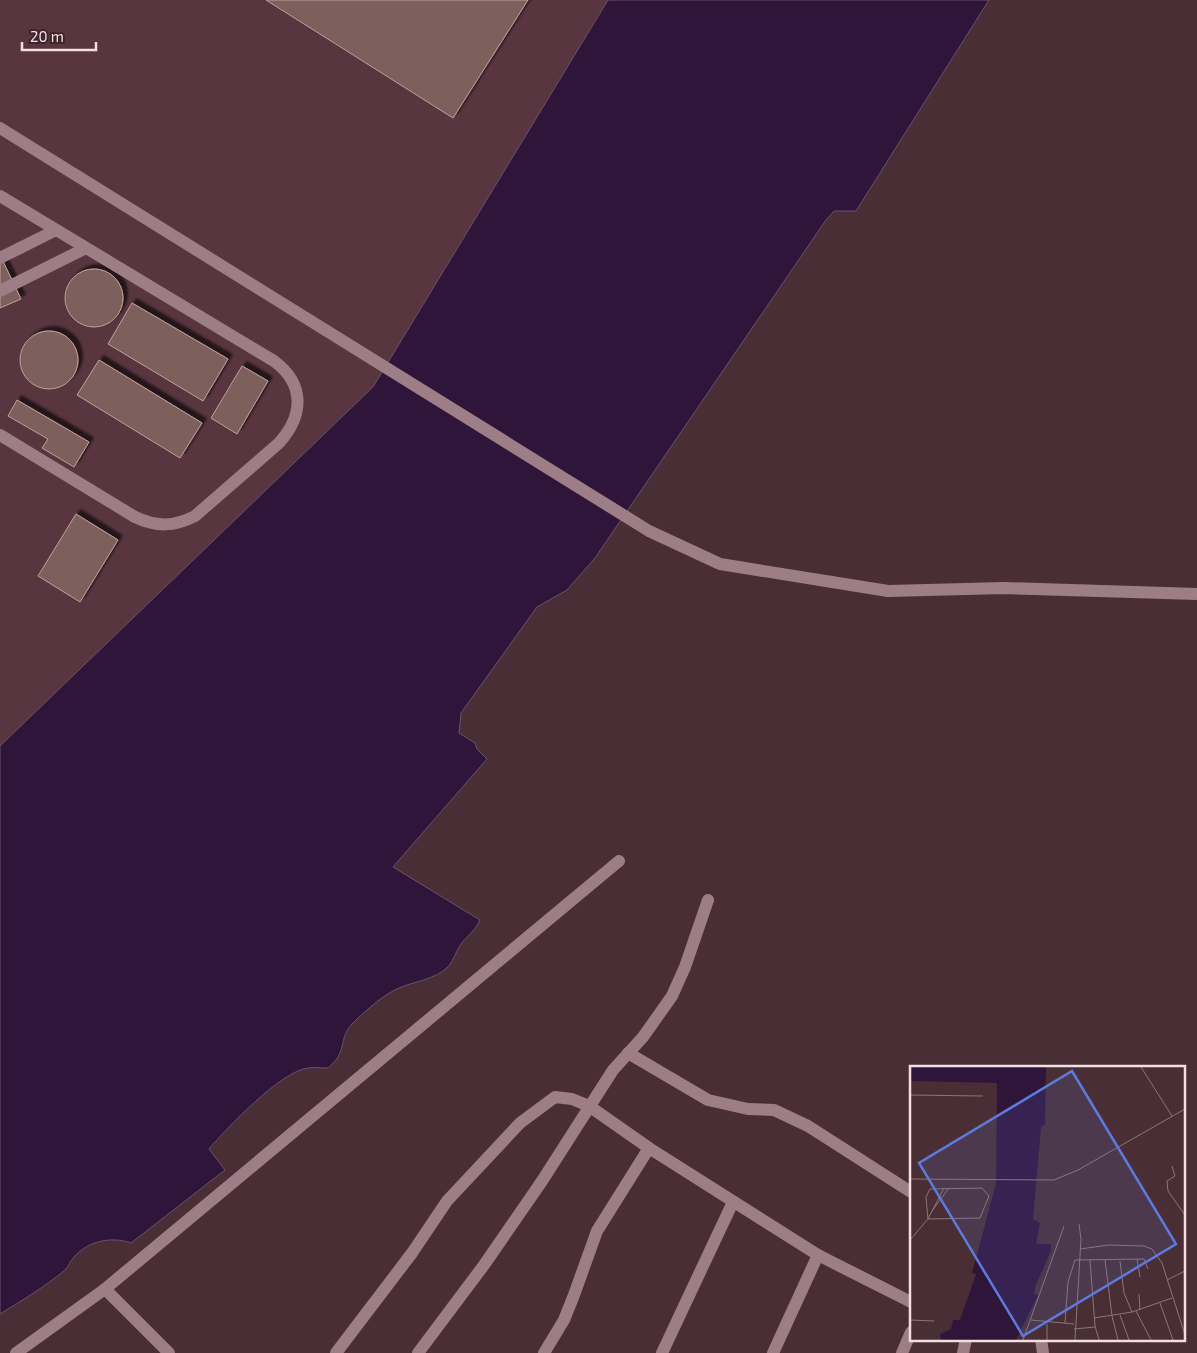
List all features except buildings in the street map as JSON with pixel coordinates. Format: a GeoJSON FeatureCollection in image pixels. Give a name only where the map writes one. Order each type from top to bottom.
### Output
{"type":"FeatureCollection","features":[{"type":"Feature","properties":{"kind":"street"},"geometry":{"type":"LineString","coordinates":[[0,128],[649,531],[720,564],[888,591],[1004,588],[1197,594]]}},
{"type":"Feature","properties":{"kind":"street"},"geometry":{"type":"LineString","coordinates":[[0,196],[283,367],[295,385],[298,395],[298,408],[289,432],[195,516],[184,523],[171,525],[152,524],[136,516],[0,435]]}},
{"type":"Feature","properties":{"kind":"street"},"geometry":{"type":"LineString","coordinates":[[0,258],[56,230]]}},
{"type":"Feature","properties":{"kind":"street"},"geometry":{"type":"LineString","coordinates":[[0,291],[86,248]]}},
{"type":"Feature","properties":{"kind":"street"},"geometry":{"type":"LineString","coordinates":[[16,1353],[105,1290],[619,861]]}},
{"type":"Feature","properties":{"kind":"street"},"geometry":{"type":"LineString","coordinates":[[418,1353],[489,1258],[542,1181],[613,1070],[659,1017],[672,996],[685,967],[708,900]]}},
{"type":"Feature","properties":{"kind":"street"},"geometry":{"type":"LineString","coordinates":[[628,1053],[708,1100],[748,1109],[774,1110],[808,1126],[910,1191]]}},
{"type":"Feature","properties":{"kind":"street"},"geometry":{"type":"LineString","coordinates":[[336,1353],[412,1253],[447,1200],[520,1123],[555,1098],[572,1099],[589,1106],[649,1148],[818,1255],[910,1301]]}},
{"type":"Feature","properties":{"kind":"street"},"geometry":{"type":"LineString","coordinates":[[544,1353],[574,1295],[597,1231],[649,1148]]}},
{"type":"Feature","properties":{"kind":"street"},"geometry":{"type":"LineString","coordinates":[[662,1353],[733,1202]]}},
{"type":"Feature","properties":{"kind":"street"},"geometry":{"type":"LineString","coordinates":[[773,1353],[818,1255]]}},
{"type":"Feature","properties":{"kind":"street"},"geometry":{"type":"LineString","coordinates":[[105,1290],[169,1353]]}},
{"type":"Feature","properties":{"kind":"street"},"geometry":{"type":"LineString","coordinates":[[902,1353],[910,1334]]}},
{"type":"Feature","properties":{"kind":"street"},"geometry":{"type":"LineString","coordinates":[[963,1353],[966,1340]]}},
{"type":"Feature","properties":{"kind":"street"},"geometry":{"type":"LineString","coordinates":[[1041,1340],[1043,1353]]}},
{"type":"Feature","properties":{"kind":"shaded area"},"geometry":{"type":"Polygon","coordinates":[[[0,0],[608,0],[373,387],[0,746],[0,0]]]}},
{"type":"Feature","properties":{"kind":"shaded area"},"geometry":{"type":"Polygon","coordinates":[[[608,0],[989,0],[856,211],[834,211],[826,220],[595,558],[567,590],[537,607],[461,713],[459,733],[475,743],[477,749],[487,759],[393,867],[480,920],[474,930],[461,944],[448,967],[437,975],[393,991],[371,1006],[351,1025],[345,1034],[338,1057],[328,1068],[310,1068],[297,1071],[270,1089],[255,1102],[209,1149],[225,1170],[131,1243],[108,1240],[86,1247],[74,1257],[58,1276],[0,1314],[0,746],[373,387],[608,0]]]}}]}
